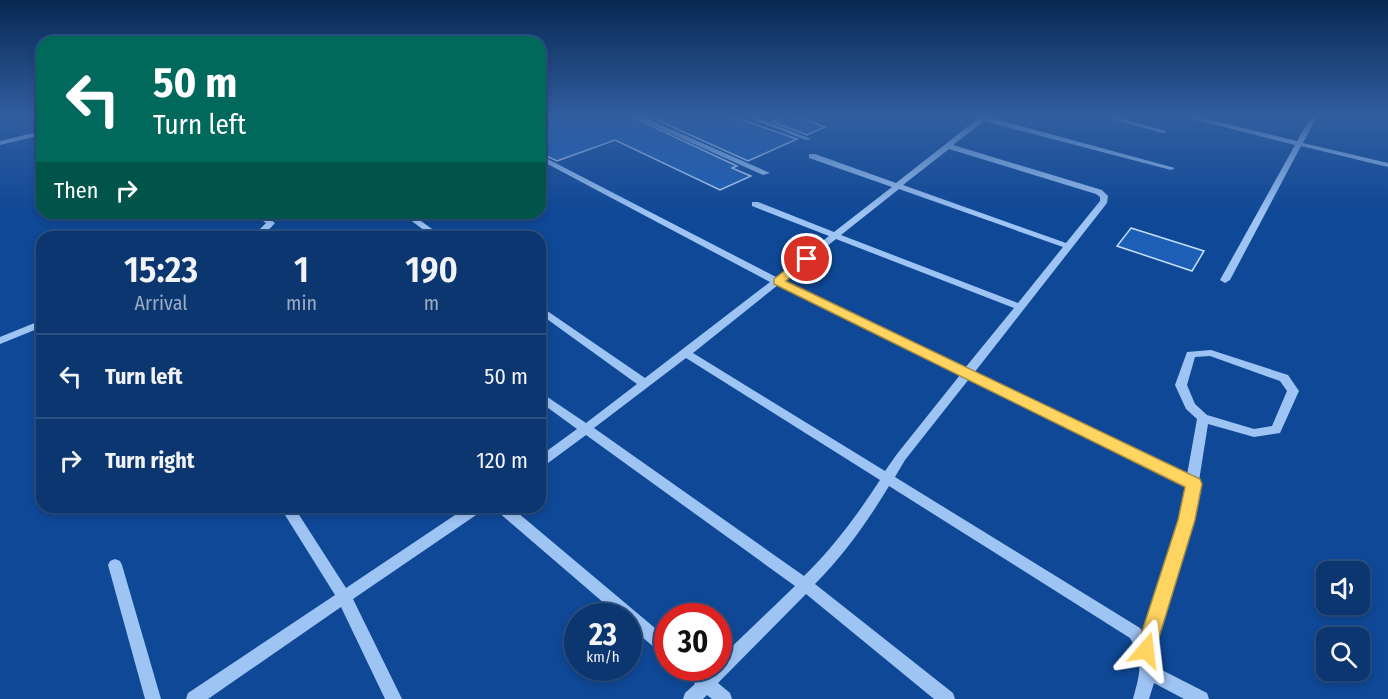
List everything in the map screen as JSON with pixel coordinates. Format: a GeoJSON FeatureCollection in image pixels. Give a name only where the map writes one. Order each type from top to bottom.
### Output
{"type":"FeatureCollection","features":[{"type":"Feature","properties":{"kind":"street"},"geometry":{"type":"LineString","coordinates":[[712,150],[766,173]]}},
{"type":"Feature","properties":{"kind":"street"},"geometry":{"type":"LineString","coordinates":[[546,458],[686,353],[948,150]]}},
{"type":"Feature","properties":{"kind":"street"},"geometry":{"type":"LineString","coordinates":[[691,699],[826,564],[888,481],[901,457],[1104,201],[1104,196],[959,150]]}},
{"type":"Feature","properties":{"kind":"street"},"geometry":{"type":"LineString","coordinates":[[1102,150],[1171,168]]}},
{"type":"Feature","properties":{"kind":"street"},"geometry":{"type":"LineString","coordinates":[[1226,280],[1297,150]]}},
{"type":"Feature","properties":{"kind":"street"},"geometry":{"type":"LineString","coordinates":[[1324,150],[1388,165]]}},
{"type":"Feature","properties":{"kind":"street"},"geometry":{"type":"LineString","coordinates":[[812,156],[1068,246]]}},
{"type":"Feature","properties":{"kind":"street"},"geometry":{"type":"LineString","coordinates":[[546,160],[778,282],[1194,484]]}},
{"type":"Feature","properties":{"kind":"street"},"geometry":{"type":"LineString","coordinates":[[755,204],[1020,308]]}},
{"type":"Feature","properties":{"kind":"street"},"geometry":{"type":"LineString","coordinates":[[262,231],[271,222],[266,219]]}},
{"type":"Feature","properties":{"kind":"street"},"geometry":{"type":"LineString","coordinates":[[414,219],[430,231]]}},
{"type":"Feature","properties":{"kind":"street"},"geometry":{"type":"LineString","coordinates":[[546,313],[645,384]]}},
{"type":"Feature","properties":{"kind":"street"},"geometry":{"type":"LineString","coordinates":[[0,341],[36,326]]}},
{"type":"Feature","properties":{"kind":"street"},"geometry":{"type":"LineString","coordinates":[[686,353],[1135,633],[1146,650],[1151,666],[1141,699]]}},
{"type":"Feature","properties":{"kind":"street"},"geometry":{"type":"LineString","coordinates":[[1211,353],[1284,378],[1293,391],[1276,430],[1254,433],[1203,418],[1190,406],[1181,385],[1191,354],[1211,353]]}},
{"type":"Feature","properties":{"kind":"street"},"geometry":{"type":"LineString","coordinates":[[546,400],[805,585],[947,699]]}},
{"type":"Feature","properties":{"kind":"street"},"geometry":{"type":"LineString","coordinates":[[1146,650],[1186,520],[1194,484],[1203,418]]}},
{"type":"Feature","properties":{"kind":"street"},"geometry":{"type":"LineString","coordinates":[[291,513],[344,597],[394,699]]}},
{"type":"Feature","properties":{"kind":"street"},"geometry":{"type":"LineString","coordinates":[[194,699],[468,513]]}},
{"type":"Feature","properties":{"kind":"street"},"geometry":{"type":"LineString","coordinates":[[509,513],[654,637]]}},
{"type":"Feature","properties":{"kind":"street"},"geometry":{"type":"LineString","coordinates":[[115,565],[153,699]]}},
{"type":"Feature","properties":{"kind":"street"},"geometry":{"type":"LineString","coordinates":[[1149,672],[1201,699]]}},
{"type":"Feature","properties":{"kind":"street"},"geometry":{"type":"LineString","coordinates":[[705,681],[724,699]]}},
{"type":"Feature","properties":{"kind":"building"},"geometry":{"type":"Polygon","coordinates":[[[546,150],[588,150],[557,161],[546,156],[546,150]]]}},
{"type":"Feature","properties":{"kind":"building"},"geometry":{"type":"Polygon","coordinates":[[[635,150],[702,150],[737,166],[732,168],[751,176],[720,190],[635,150]]]}},
{"type":"Feature","properties":{"kind":"building"},"geometry":{"type":"Polygon","coordinates":[[[723,150],[773,150],[748,161],[723,150]]]}},
{"type":"Feature","properties":{"kind":"building"},"geometry":{"type":"Polygon","coordinates":[[[1131,228],[1204,251],[1192,271],[1117,246],[1131,228]]]}},
{"type":"Feature","properties":{"kind":"route"},"geometry":{"type":"LineString","coordinates":[[807,259],[778,282],[1194,484],[1186,520],[1146,650]]}}]}
